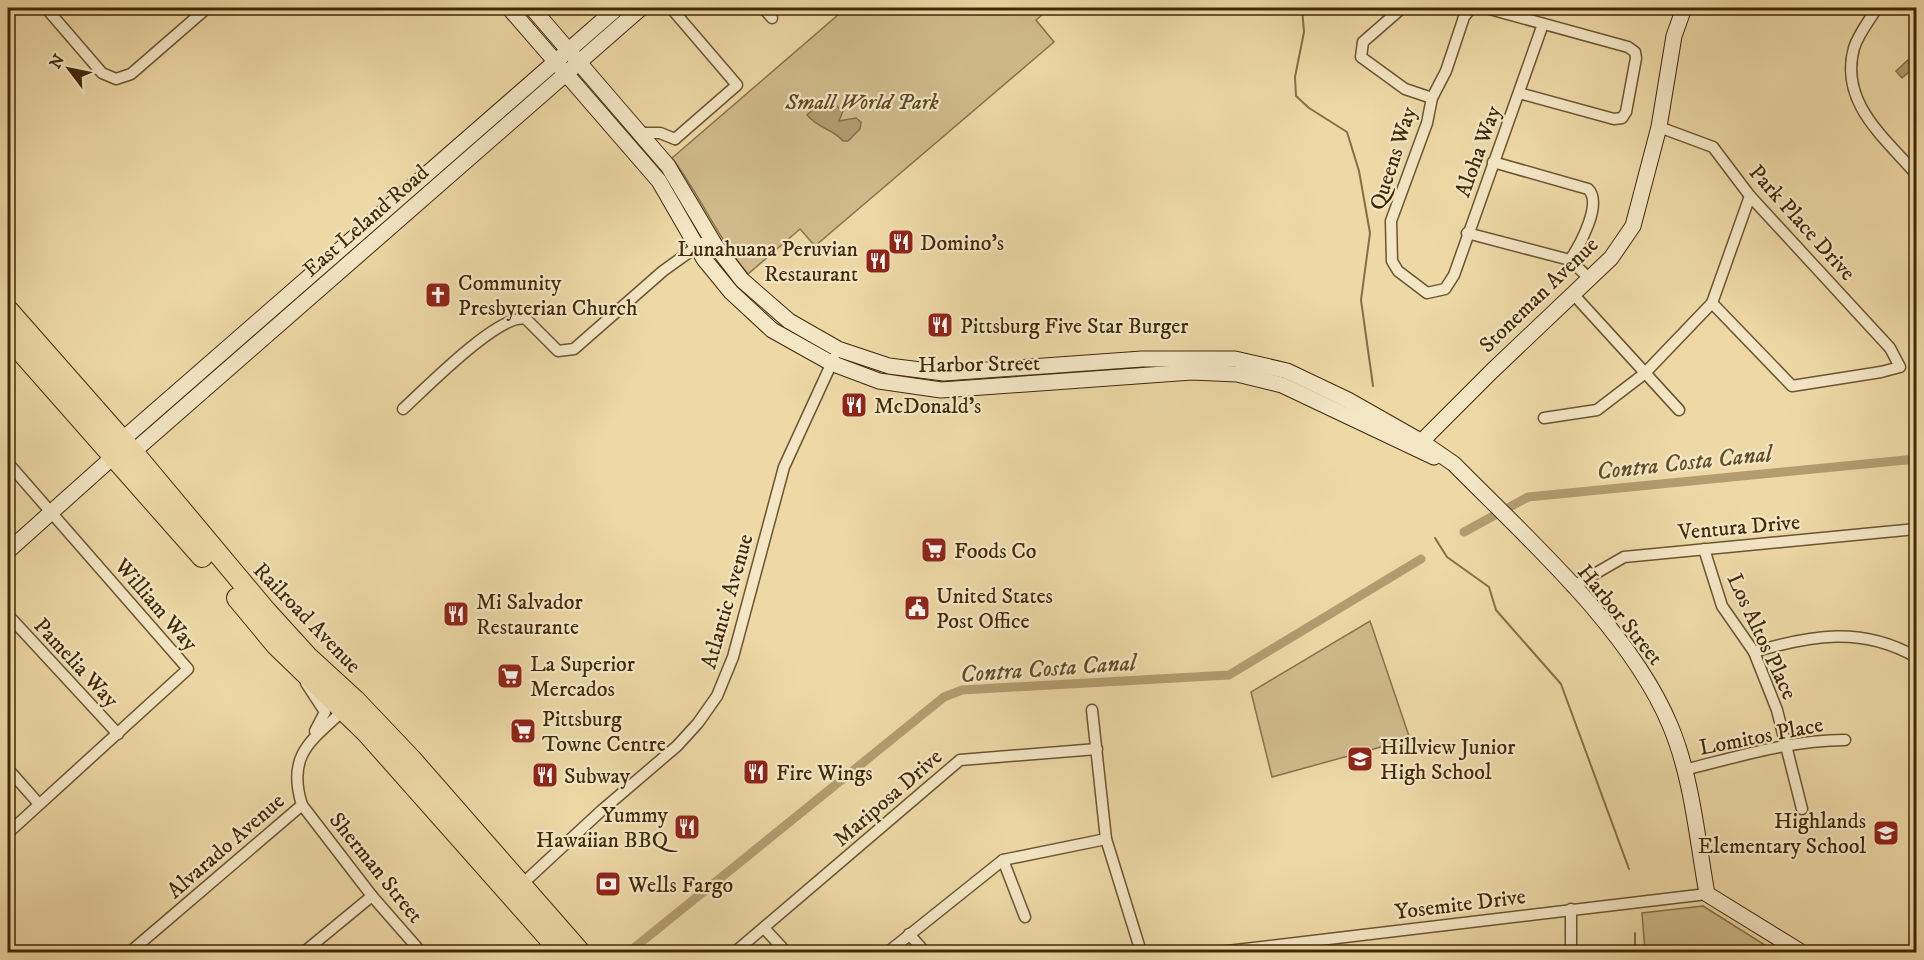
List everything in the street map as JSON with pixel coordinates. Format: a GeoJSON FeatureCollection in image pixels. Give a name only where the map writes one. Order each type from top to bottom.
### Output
{"type":"FeatureCollection","features":[{"type":"Feature","properties":{"kind":"highway","name":"Railroad Avenue"},"geometry":{"type":"LineString","coordinates":[[8,310],[123,450],[276,645],[298,667],[349,705]]}},
{"type":"Feature","properties":{"kind":"highway","name":"Railroad Avenue"},"geometry":{"type":"LineString","coordinates":[[8,336],[123,450],[516,889],[580,952]]}},
{"type":"Feature","properties":{"kind":"highway","name":"Railroad Avenue"},"geometry":{"type":"LineString","coordinates":[[516,889],[561,952]]}},
{"type":"Feature","properties":{"kind":"street"},"geometry":{"type":"LineString","coordinates":[[46,8],[102,73],[116,78],[131,74],[207,8]]}},
{"type":"Feature","properties":{"kind":"street","name":"Harbor Street"},"geometry":{"type":"LineString","coordinates":[[508,8],[659,181],[696,246],[726,286],[758,319],[802,348],[902,369],[965,373],[1142,359],[1235,359],[1287,371],[1348,400],[1418,446]]}},
{"type":"Feature","properties":{"kind":"street","name":"Harbor Street"},"geometry":{"type":"LineString","coordinates":[[532,8],[680,183],[710,238],[732,269],[761,299],[835,356],[894,384],[927,389],[966,389],[1192,372],[1237,374],[1282,385],[1454,464],[1572,587],[1638,666],[1671,727],[1684,770],[1707,894]]}},
{"type":"Feature","properties":{"kind":"street","name":"East Leland Road"},"geometry":{"type":"LineString","coordinates":[[8,550],[560,67],[568,49],[617,8]]}},
{"type":"Feature","properties":{"kind":"street","name":"East Leland Road"},"geometry":{"type":"LineString","coordinates":[[560,67],[579,62],[641,8]]}},
{"type":"Feature","properties":{"kind":"street"},"geometry":{"type":"LineString","coordinates":[[651,147],[662,139],[675,139],[737,85],[671,8]]}},
{"type":"Feature","properties":{"kind":"street"},"geometry":{"type":"LineString","coordinates":[[763,8],[772,18]]}},
{"type":"Feature","properties":{"kind":"street"},"geometry":{"type":"LineString","coordinates":[[1402,8],[1363,42],[1361,57],[1405,89],[1432,98]]}},
{"type":"Feature","properties":{"kind":"street","name":"Queens Way"},"geometry":{"type":"LineString","coordinates":[[1444,289],[1426,293],[1398,272],[1392,261],[1391,221],[1427,123],[1432,98],[1446,71],[1470,8]]}},
{"type":"Feature","properties":{"kind":"street"},"geometry":{"type":"LineString","coordinates":[[1486,8],[1617,44],[1635,52],[1636,58],[1626,112],[1622,118],[1614,119],[1519,93]]}},
{"type":"Feature","properties":{"kind":"street","name":"Stoneman Avenue"},"geometry":{"type":"LineString","coordinates":[[1418,446],[1491,371],[1611,258],[1633,226],[1659,127],[1674,36],[1684,8]]}},
{"type":"Feature","properties":{"kind":"street"},"geometry":{"type":"LineString","coordinates":[[1876,9],[1855,45],[1851,62],[1852,90],[1861,109],[1917,174]]}},
{"type":"Feature","properties":{"kind":"street","name":"Aloha Way"},"geometry":{"type":"LineString","coordinates":[[1444,289],[1454,275],[1543,24]]}},
{"type":"Feature","properties":{"kind":"street","name":"Park Place Drive"},"geometry":{"type":"LineString","coordinates":[[1659,127],[1713,147],[1750,196],[1890,348],[1900,367],[1792,386],[1712,303]]}},
{"type":"Feature","properties":{"kind":"street"},"geometry":{"type":"LineString","coordinates":[[639,133],[660,133],[675,139]]}},
{"type":"Feature","properties":{"kind":"street"},"geometry":{"type":"LineString","coordinates":[[1493,162],[1588,189],[1593,194],[1594,202],[1584,236],[1570,260]]}},
{"type":"Feature","properties":{"kind":"street"},"geometry":{"type":"LineString","coordinates":[[1544,418],[1597,410],[1644,374],[1712,303],[1750,196]]}},
{"type":"Feature","properties":{"kind":"street"},"geometry":{"type":"LineString","coordinates":[[1467,233],[1570,260],[1590,279]]}},
{"type":"Feature","properties":{"kind":"street"},"geometry":{"type":"LineString","coordinates":[[404,409],[488,334],[509,320],[526,319],[558,351],[574,349],[663,271],[710,238]]}},
{"type":"Feature","properties":{"kind":"street"},"geometry":{"type":"LineString","coordinates":[[1574,295],[1679,410]]}},
{"type":"Feature","properties":{"kind":"street","name":"Atlantic Avenue"},"geometry":{"type":"LineString","coordinates":[[516,889],[685,738],[717,696],[733,657],[784,467],[835,356]]}},
{"type":"Feature","properties":{"kind":"street"},"geometry":{"type":"LineString","coordinates":[[965,373],[966,389]]}},
{"type":"Feature","properties":{"kind":"street","name":"William Way"},"geometry":{"type":"LineString","coordinates":[[8,463],[188,669],[8,833]]}},
{"type":"Feature","properties":{"kind":"street","name":"Ventura Drive"},"geometry":{"type":"LineString","coordinates":[[1572,587],[1624,557],[1917,529]]}},
{"type":"Feature","properties":{"kind":"street","name":"Los Altos Place"},"geometry":{"type":"LineString","coordinates":[[1704,549],[1722,606],[1754,652],[1777,710],[1802,809]]}},
{"type":"Feature","properties":{"kind":"street","name":"Pamelia Way"},"geometry":{"type":"LineString","coordinates":[[8,615],[118,734]]}},
{"type":"Feature","properties":{"kind":"street"},"geometry":{"type":"LineString","coordinates":[[1754,652],[1792,641],[1857,637],[1882,641],[1917,657]]}},
{"type":"Feature","properties":{"kind":"street"},"geometry":{"type":"LineString","coordinates":[[298,667],[308,688],[325,712],[307,745]]}},
{"type":"Feature","properties":{"kind":"street","name":"Alvarado Avenue"},"geometry":{"type":"LineString","coordinates":[[130,952],[302,805],[296,775],[298,761],[307,745],[349,705]]}},
{"type":"Feature","properties":{"kind":"street"},"geometry":{"type":"LineString","coordinates":[[1092,710],[1106,839],[1141,952]]}},
{"type":"Feature","properties":{"kind":"street","name":"Lomitos Place"},"geometry":{"type":"LineString","coordinates":[[1684,770],[1823,740],[1845,740]]}},
{"type":"Feature","properties":{"kind":"street","name":"Mariposa Drive"},"geometry":{"type":"LineString","coordinates":[[735,952],[960,760],[1097,749]]}},
{"type":"Feature","properties":{"kind":"street"},"geometry":{"type":"LineString","coordinates":[[8,769],[39,804]]}},
{"type":"Feature","properties":{"kind":"street","name":"Sherman Street"},"geometry":{"type":"LineString","coordinates":[[302,805],[372,896],[421,952]]}},
{"type":"Feature","properties":{"kind":"street"},"geometry":{"type":"LineString","coordinates":[[888,952],[1004,860],[1106,839]]}},
{"type":"Feature","properties":{"kind":"street"},"geometry":{"type":"LineString","coordinates":[[1004,860],[1025,917]]}},
{"type":"Feature","properties":{"kind":"street"},"geometry":{"type":"LineString","coordinates":[[1707,894],[1801,952]]}},
{"type":"Feature","properties":{"kind":"street","name":"Yosemite Drive"},"geometry":{"type":"LineString","coordinates":[[1219,952],[1707,894]]}},
{"type":"Feature","properties":{"kind":"street"},"geometry":{"type":"LineString","coordinates":[[303,952],[372,896]]}},
{"type":"Feature","properties":{"kind":"street"},"geometry":{"type":"LineString","coordinates":[[1571,909],[1571,952]]}},
{"type":"Feature","properties":{"kind":"street"},"geometry":{"type":"LineString","coordinates":[[764,928],[786,952]]}},
{"type":"Feature","properties":{"kind":"street"},"geometry":{"type":"LineString","coordinates":[[909,934],[925,952]]}},
{"type":"Feature","properties":{"kind":"green space","name":"Small World Park"},"geometry":{"type":"Polygon","coordinates":[[[846,8],[1050,8],[1036,20],[1054,42],[815,246],[800,229],[748,274],[727,246],[672,158],[846,8]]]}},
{"type":"Feature","properties":{"kind":"green space"},"geometry":{"type":"Polygon","coordinates":[[[1370,621],[1410,739],[1272,777],[1251,692],[1370,621]]]}},
{"type":"Feature","properties":{"kind":"green space"},"geometry":{"type":"Polygon","coordinates":[[[1703,906],[1776,952],[1645,952],[1642,913],[1703,906]]]}},
{"type":"Feature","properties":{"kind":"shaded area"},"geometry":{"type":"Polygon","coordinates":[[[1910,58],[1916,66],[1902,78],[1896,71],[1910,58]]]}},
{"type":"Feature","properties":{"kind":"shaded area"},"geometry":{"type":"Polygon","coordinates":[[[829,99],[843,111],[839,121],[856,118],[861,122],[860,129],[848,141],[843,141],[807,115],[821,101],[829,99]]]}},
{"type":"Feature","properties":{"kind":"waterway"},"geometry":{"type":"LineString","coordinates":[[1302,8],[1304,32],[1295,77],[1296,96],[1309,108],[1347,132],[1359,171],[1370,233],[1361,300],[1373,386]]}},
{"type":"Feature","properties":{"kind":"waterway","name":"Contra Costa Canal"},"geometry":{"type":"LineString","coordinates":[[1464,532],[1528,497],[1916,459]]}},
{"type":"Feature","properties":{"kind":"waterway"},"geometry":{"type":"LineString","coordinates":[[1435,538],[1447,557],[1489,587],[1496,610],[1561,684],[1629,869]]}},
{"type":"Feature","properties":{"kind":"waterway","name":"Contra Costa Canal"},"geometry":{"type":"LineString","coordinates":[[629,952],[944,697],[962,690],[1229,675],[1421,559]]}},
{"type":"Feature","properties":{"kind":"waterway"},"geometry":{"type":"LineString","coordinates":[[1635,933],[1635,952]]}},
{"type":"Feature","properties":{"kind":"place","name":"Domino's"},"geometry":{"type":"Point","coordinates":[901,242]}},
{"type":"Feature","properties":{"kind":"place","name":"Lunahuana Peruvian Restaurant"},"geometry":{"type":"Point","coordinates":[878,261]}},
{"type":"Feature","properties":{"kind":"place","name":"Community Presbyterian Church"},"geometry":{"type":"Point","coordinates":[438,295]}},
{"type":"Feature","properties":{"kind":"place","name":"Pittsburg Five Star Burger"},"geometry":{"type":"Point","coordinates":[940,325]}},
{"type":"Feature","properties":{"kind":"place","name":"McDonald's"},"geometry":{"type":"Point","coordinates":[854,405]}},
{"type":"Feature","properties":{"kind":"place","name":"Foods Co"},"geometry":{"type":"Point","coordinates":[934,550]}},
{"type":"Feature","properties":{"kind":"place","name":"United States Post Office"},"geometry":{"type":"Point","coordinates":[917,608]}},
{"type":"Feature","properties":{"kind":"place","name":"Mi Salvador Restaurante"},"geometry":{"type":"Point","coordinates":[456,614]}},
{"type":"Feature","properties":{"kind":"place","name":"La Superior Mercados"},"geometry":{"type":"Point","coordinates":[510,676]}},
{"type":"Feature","properties":{"kind":"place","name":"Pittsburg Towne Centre"},"geometry":{"type":"Point","coordinates":[523,731]}},
{"type":"Feature","properties":{"kind":"place","name":"Hillview Junior High School"},"geometry":{"type":"Point","coordinates":[1360,759]}},
{"type":"Feature","properties":{"kind":"place","name":"Fire Wings"},"geometry":{"type":"Point","coordinates":[756,772]}},
{"type":"Feature","properties":{"kind":"place","name":"Subway"},"geometry":{"type":"Point","coordinates":[545,775]}},
{"type":"Feature","properties":{"kind":"place","name":"Yummy Hawaiian BBQ"},"geometry":{"type":"Point","coordinates":[687,827]}},
{"type":"Feature","properties":{"kind":"place","name":"Highlands Elementary School"},"geometry":{"type":"Point","coordinates":[1886,833]}},
{"type":"Feature","properties":{"kind":"place","name":"Wells Fargo"},"geometry":{"type":"Point","coordinates":[608,884]}}]}
